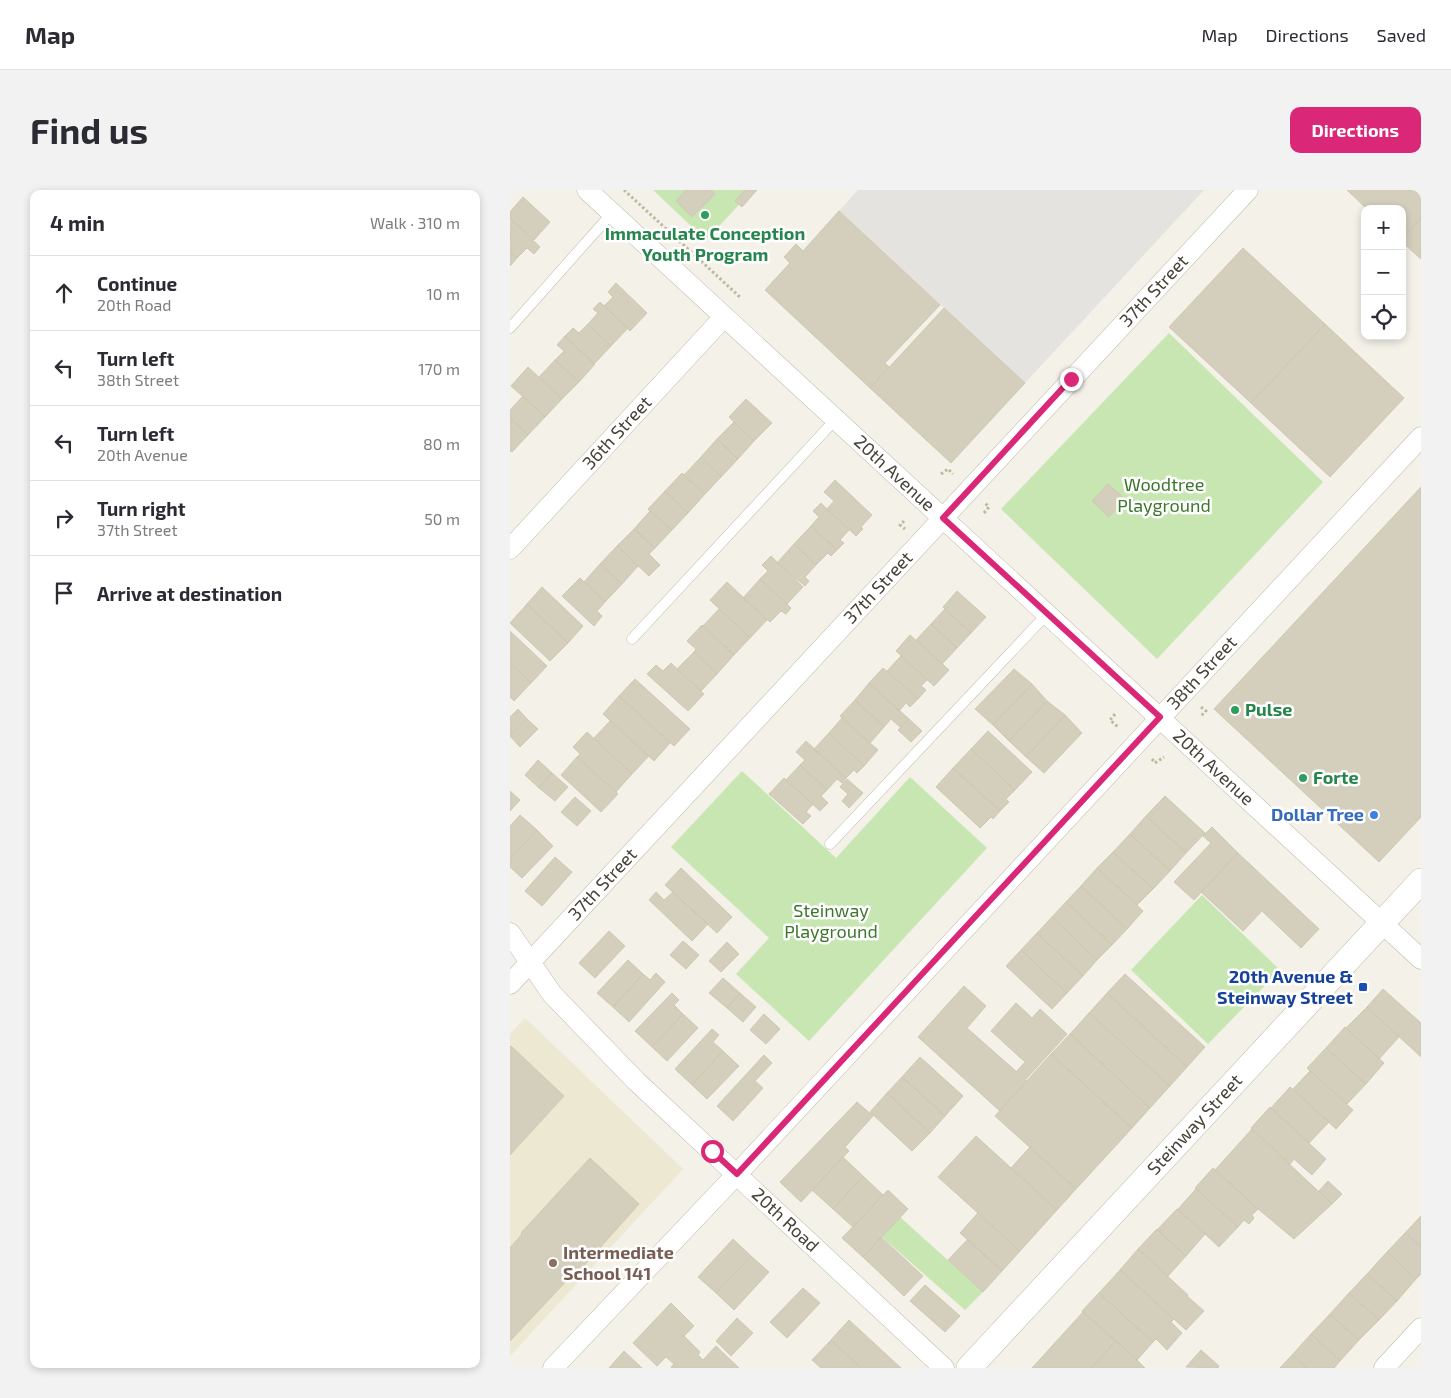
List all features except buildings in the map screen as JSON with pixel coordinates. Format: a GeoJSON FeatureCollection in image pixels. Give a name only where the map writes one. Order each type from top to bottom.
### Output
{"type":"FeatureCollection","features":[{"type":"Feature","properties":{"kind":"street","name":"20th Avenue"},"geometry":{"type":"LineString","coordinates":[[587,190],[1421,959]]}},
{"type":"Feature","properties":{"kind":"street","name":"37th Street"},"geometry":{"type":"LineString","coordinates":[[510,984],[1248,190]]}},
{"type":"Feature","properties":{"kind":"street","name":"36th Street"},"geometry":{"type":"LineString","coordinates":[[510,549],[724,317]]}},
{"type":"Feature","properties":{"kind":"street","name":"38th Street"},"geometry":{"type":"LineString","coordinates":[[552,1368],[737,1174],[1421,436]]}},
{"type":"Feature","properties":{"kind":"street","name":"Steinway Street"},"geometry":{"type":"LineString","coordinates":[[969,1368],[1421,881]]}},
{"type":"Feature","properties":{"kind":"street","name":"20th Road"},"geometry":{"type":"LineString","coordinates":[[510,933],[552,994],[636,1081],[944,1368]]}},
{"type":"Feature","properties":{"kind":"street"},"geometry":{"type":"LineString","coordinates":[[1384,1368],[1421,1328]]}},
{"type":"Feature","properties":{"kind":"lane"},"geometry":{"type":"LineString","coordinates":[[510,328],[612,213]]}},
{"type":"Feature","properties":{"kind":"lane"},"geometry":{"type":"LineString","coordinates":[[632,639],[835,420]]}},
{"type":"Feature","properties":{"kind":"lane"},"geometry":{"type":"LineString","coordinates":[[830,844],[1047,614]]}},
{"type":"Feature","properties":{"kind":"path"},"geometry":{"type":"LineString","coordinates":[[941,474],[948,469],[953,474]]}},
{"type":"Feature","properties":{"kind":"path"},"geometry":{"type":"LineString","coordinates":[[1201,706],[1206,711],[1202,716]]}},
{"type":"Feature","properties":{"kind":"path"},"geometry":{"type":"LineString","coordinates":[[1115,714],[1110,720],[1118,727]]}},
{"type":"Feature","properties":{"kind":"path"},"geometry":{"type":"LineString","coordinates":[[1148,755],[1155,763],[1164,757]]}},
{"type":"Feature","properties":{"kind":"shaded area"},"geometry":{"type":"Polygon","coordinates":[[[858,190],[1204,190],[1025,383],[839,211],[858,190]]]}},
{"type":"Feature","properties":{"kind":"shaded area","name":"Intermediate School 141"},"geometry":{"type":"Polygon","coordinates":[[[525,1018],[683,1169],[510,1356],[510,1034],[525,1018]]]}},
{"type":"Feature","properties":{"kind":"green space","name":"Immaculate Conception Youth Program"},"geometry":{"type":"Polygon","coordinates":[[[653,190],[753,190],[706,240],[653,190]]]}},
{"type":"Feature","properties":{"kind":"green space","name":"Woodtree Playground"},"geometry":{"type":"Polygon","coordinates":[[[1169,333],[1323,482],[1157,659],[1001,509],[1169,333]]]}},
{"type":"Feature","properties":{"kind":"green space","name":"Steinway Playground"},"geometry":{"type":"Polygon","coordinates":[[[742,771],[836,858],[910,777],[987,848],[809,1041],[736,974],[769,938],[671,847],[742,771]]]}},
{"type":"Feature","properties":{"kind":"green space"},"geometry":{"type":"Polygon","coordinates":[[[1202,895],[1280,970],[1208,1044],[1131,970],[1202,895]]]}},
{"type":"Feature","properties":{"kind":"green space"},"geometry":{"type":"Polygon","coordinates":[[[900,1217],[983,1292],[965,1310],[882,1237],[900,1217]]]}},
{"type":"Feature","properties":{"kind":"place","name":"Immaculate Conception Youth Program"},"geometry":{"type":"Point","coordinates":[705,215]}},
{"type":"Feature","properties":{"kind":"place","name":"Pulse"},"geometry":{"type":"Point","coordinates":[1235,710]}},
{"type":"Feature","properties":{"kind":"place","name":"Forte"},"geometry":{"type":"Point","coordinates":[1303,778]}},
{"type":"Feature","properties":{"kind":"place","name":"Dollar Tree"},"geometry":{"type":"Point","coordinates":[1374,815]}},
{"type":"Feature","properties":{"kind":"place","name":"20th Avenue & Steinway Street"},"geometry":{"type":"Point","coordinates":[1363,987]}},
{"type":"Feature","properties":{"kind":"place","name":"Intermediate School 141"},"geometry":{"type":"Point","coordinates":[553,1263]}},
{"type":"Feature","properties":{"kind":"route"},"geometry":{"type":"LineString","coordinates":[[712,1151],[737,1174],[1160,717],[943,518],[1071,379]]}}]}
